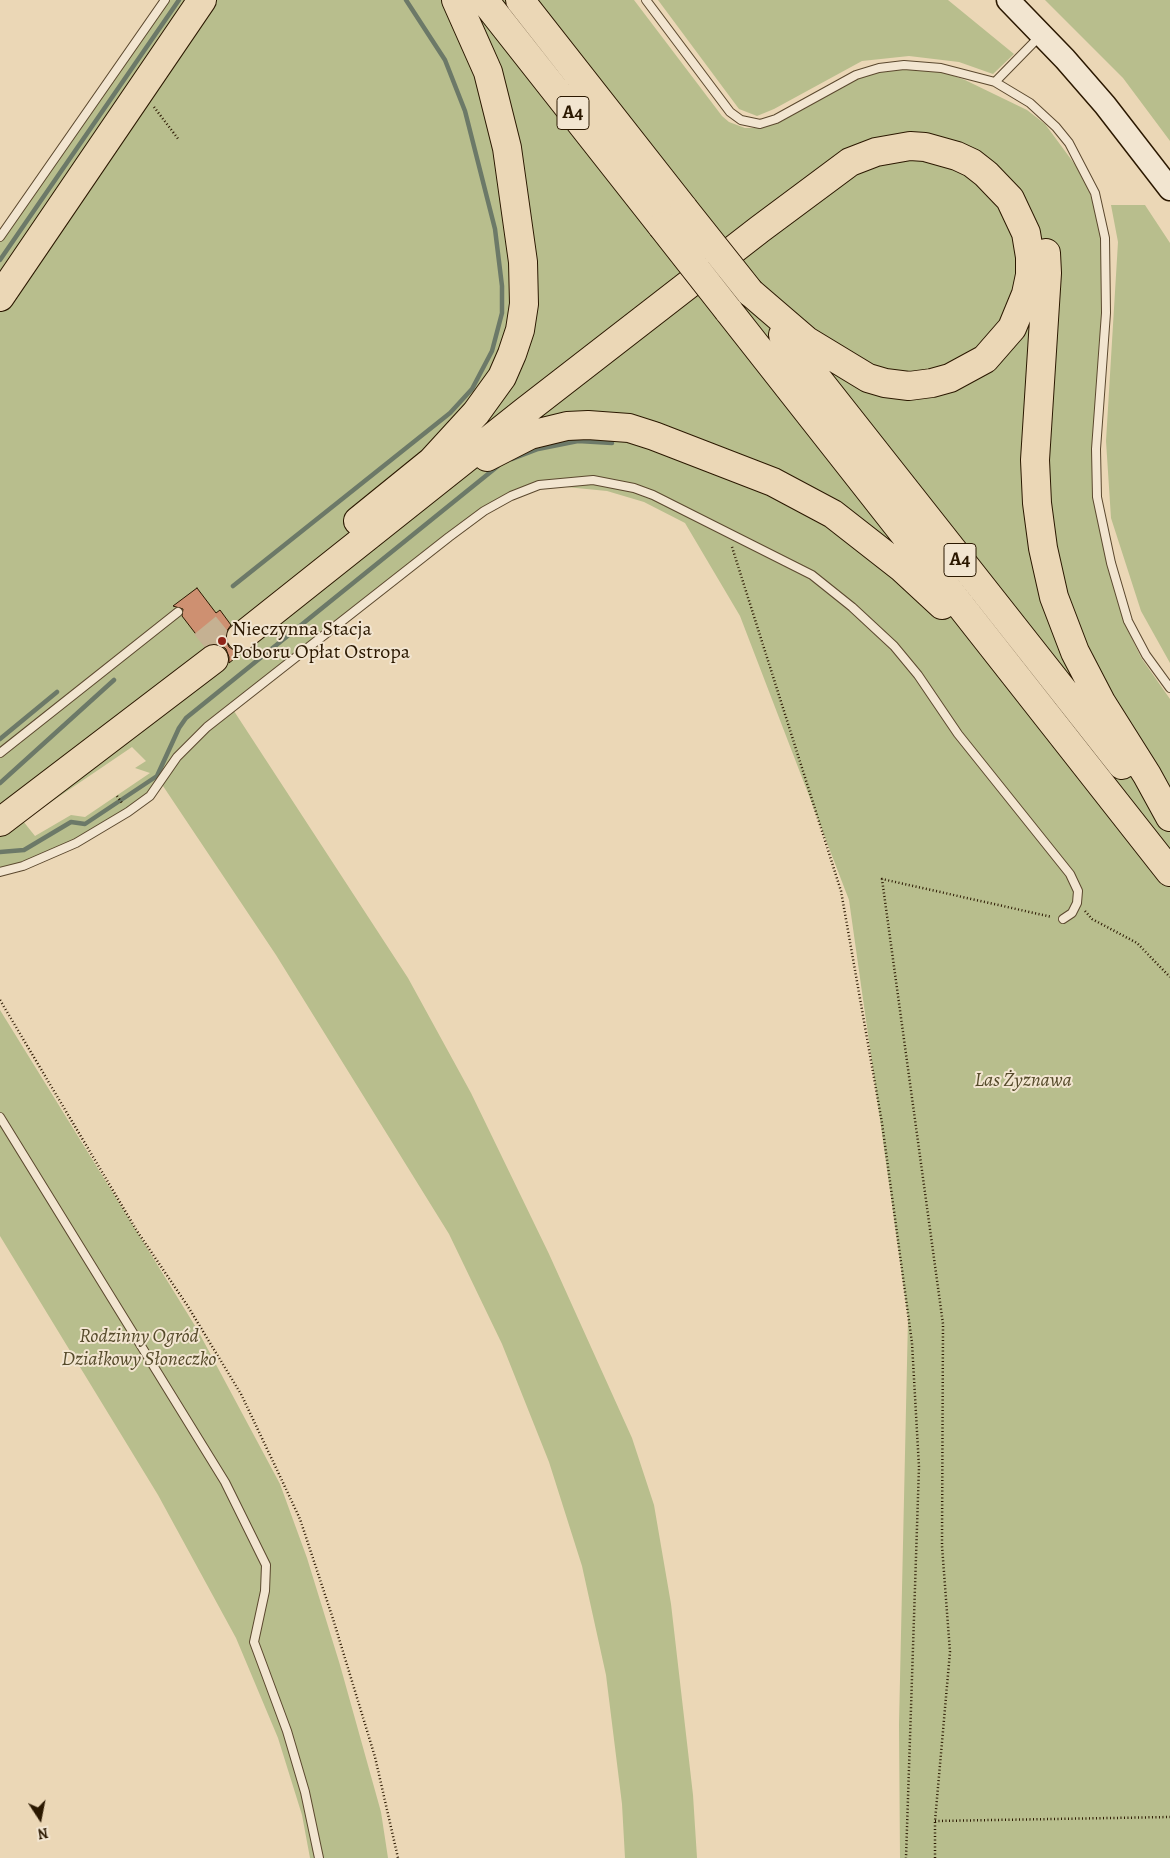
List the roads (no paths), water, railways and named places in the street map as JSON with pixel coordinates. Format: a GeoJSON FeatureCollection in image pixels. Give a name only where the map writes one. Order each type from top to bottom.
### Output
{"type":"FeatureCollection","features":[{"type":"Feature","properties":{"kind":"highway"},"geometry":{"type":"LineString","coordinates":[[0,297],[202,0]]}},
{"type":"Feature","properties":{"kind":"highway"},"geometry":{"type":"LineString","coordinates":[[434,472],[502,377],[520,330],[524,304],[523,262],[518,221],[497,100],[476,42],[456,0]]}},
{"type":"Feature","properties":{"kind":"highway","name":"A4"},"geometry":{"type":"LineString","coordinates":[[484,0],[1170,872]]}},
{"type":"Feature","properties":{"kind":"highway","name":"A4"},"geometry":{"type":"LineString","coordinates":[[520,0],[1170,826]]}},
{"type":"Feature","properties":{"kind":"highway"},"geometry":{"type":"LineString","coordinates":[[434,472],[467,440],[809,169],[840,148],[862,138],[896,130],[929,131],[963,140],[997,160],[1015,178],[1030,200],[1040,221],[1046,247],[1048,274],[1035,460],[1037,503],[1043,548],[1054,597],[1075,652],[1101,702],[1148,776],[1170,817]]}},
{"type":"Feature","properties":{"kind":"highway"},"geometry":{"type":"LineString","coordinates":[[236,630],[434,472],[835,171],[862,157],[895,147],[910,146],[925,147],[957,156],[986,174],[1010,199],[1026,233],[1030,275],[1026,294],[1012,328],[985,359],[950,378],[932,383],[909,386],[885,383],[868,378],[807,341],[750,292]]}},
{"type":"Feature","properties":{"kind":"highway"},"geometry":{"type":"LineString","coordinates":[[434,472],[550,430],[588,425],[629,428],[654,436],[773,482],[833,514],[902,568],[1008,667]]}},
{"type":"Feature","properties":{"kind":"highway"},"geometry":{"type":"LineString","coordinates":[[0,806],[209,652],[0,822]]}},
{"type":"Feature","properties":{"kind":"main road"},"geometry":{"type":"LineString","coordinates":[[1008,0],[1042,34],[1105,105],[1170,189]]}},
{"type":"Feature","properties":{"kind":"lane"},"geometry":{"type":"LineString","coordinates":[[0,237],[165,0]]}},
{"type":"Feature","properties":{"kind":"lane"},"geometry":{"type":"LineString","coordinates":[[646,0],[730,112],[741,120],[760,124],[776,118],[856,75],[879,68],[904,65],[941,68],[995,82],[1030,104],[1056,127],[1080,161],[1095,193],[1105,238],[1107,276],[1095,470],[1097,497],[1111,563],[1128,621],[1146,655],[1170,688]]}},
{"type":"Feature","properties":{"kind":"lane"},"geometry":{"type":"LineString","coordinates":[[995,82],[1042,34]]}},
{"type":"Feature","properties":{"kind":"lane"},"geometry":{"type":"LineString","coordinates":[[0,872],[23,866],[76,843],[128,812],[150,796],[177,758],[207,727],[449,536],[511,496],[550,482],[593,480],[616,484],[653,495],[812,575],[852,607],[894,646],[918,675],[958,734],[1057,856],[1078,891],[1077,903],[1072,913],[1063,919]]}},
{"type":"Feature","properties":{"kind":"lane"},"geometry":{"type":"LineString","coordinates":[[0,753],[178,612]]}},
{"type":"Feature","properties":{"kind":"lane"},"geometry":{"type":"LineString","coordinates":[[0,1117],[224,1482],[266,1565],[266,1591],[254,1642],[287,1731],[307,1801],[319,1858]]}},
{"type":"Feature","properties":{"kind":"waterway"},"geometry":{"type":"LineString","coordinates":[[0,260],[179,0]]}},
{"type":"Feature","properties":{"kind":"waterway"},"geometry":{"type":"LineString","coordinates":[[233,586],[450,413],[472,389],[492,351],[502,313],[502,286],[495,229],[465,111],[445,60],[406,0]]}},
{"type":"Feature","properties":{"kind":"waterway"},"geometry":{"type":"LineString","coordinates":[[512,459],[538,449],[578,441],[612,443]]}},
{"type":"Feature","properties":{"kind":"waterway"},"geometry":{"type":"LineString","coordinates":[[0,852],[24,850],[71,822],[85,824],[157,776],[179,728],[186,718],[498,466]]}},
{"type":"Feature","properties":{"kind":"waterway"},"geometry":{"type":"LineString","coordinates":[[0,783],[114,680]]}},
{"type":"Feature","properties":{"kind":"waterway"},"geometry":{"type":"LineString","coordinates":[[0,739],[57,692]]}},
{"type":"Feature","properties":{"kind":"tunnel"},"geometry":{"type":"LineString","coordinates":[[203,645],[230,623]]}},
{"type":"Feature","properties":{"kind":"place","name":"Nieczynna Stacja Poboru Opłat Ostropa"},"geometry":{"type":"Point","coordinates":[222,641]}},
{"type":"Feature","properties":{"kind":"park label","name":"Las Żyznawa"},"geometry":{"type":"Point","coordinates":[1023,1081]}},
{"type":"Feature","properties":{"kind":"park label","name":"Rodzinny Ogród Działkowy Słoneczko"},"geometry":{"type":"Point","coordinates":[139,1348]}}]}
